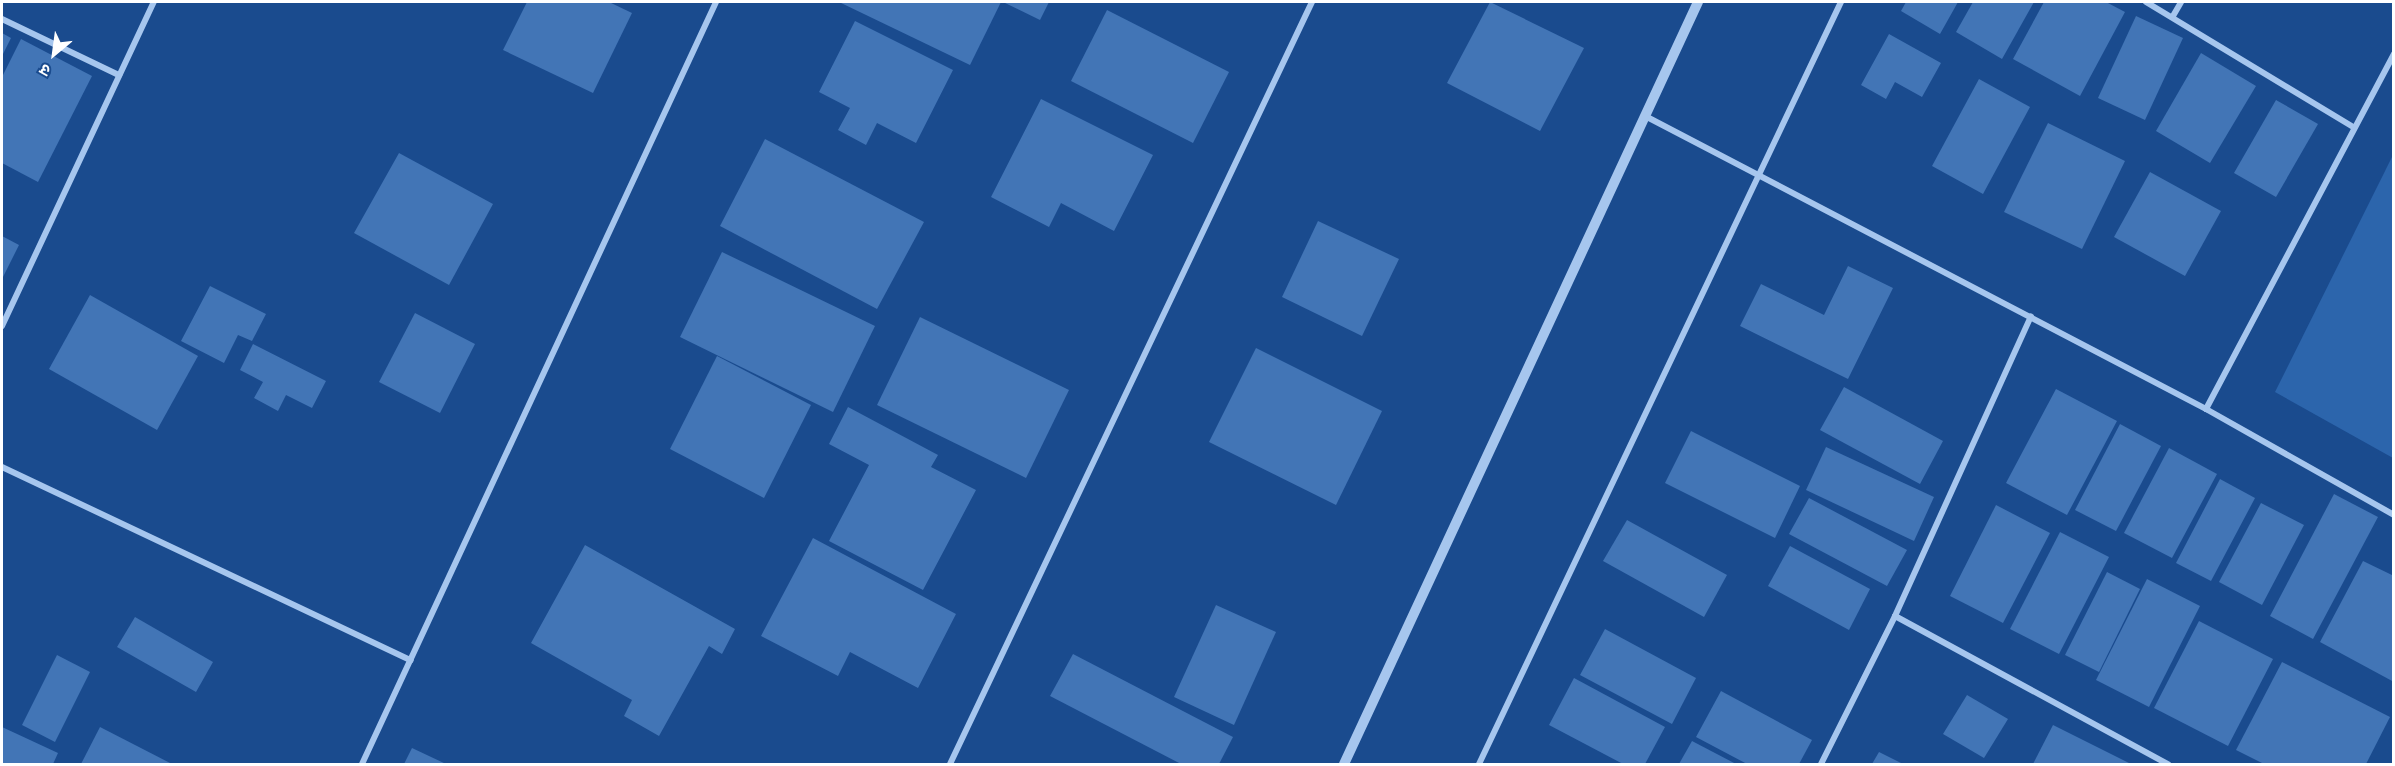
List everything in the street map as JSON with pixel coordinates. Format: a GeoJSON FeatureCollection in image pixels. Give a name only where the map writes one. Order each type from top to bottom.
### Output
{"type":"FeatureCollection","features":[{"type":"Feature","properties":{"kind":"street"},"geometry":{"type":"LineString","coordinates":[[2,326],[154,2]]}},
{"type":"Feature","properties":{"kind":"street"},"geometry":{"type":"LineString","coordinates":[[362,765],[716,2]]}},
{"type":"Feature","properties":{"kind":"street"},"geometry":{"type":"LineString","coordinates":[[950,765],[1312,2]]}},
{"type":"Feature","properties":{"kind":"street"},"geometry":{"type":"LineString","coordinates":[[1344,765],[1647,117],[1696,2]]}},
{"type":"Feature","properties":{"kind":"street"},"geometry":{"type":"LineString","coordinates":[[1479,765],[1841,2]]}},
{"type":"Feature","properties":{"kind":"street"},"geometry":{"type":"LineString","coordinates":[[2146,2],[2173,16],[2354,127]]}},
{"type":"Feature","properties":{"kind":"street"},"geometry":{"type":"LineString","coordinates":[[2173,16],[2181,2]]}},
{"type":"Feature","properties":{"kind":"street"},"geometry":{"type":"LineString","coordinates":[[2,19],[119,75]]}},
{"type":"Feature","properties":{"kind":"street"},"geometry":{"type":"LineString","coordinates":[[2206,409],[2394,54]]}},
{"type":"Feature","properties":{"kind":"street"},"geometry":{"type":"LineString","coordinates":[[1647,117],[1759,173],[2206,409],[2394,515]]}},
{"type":"Feature","properties":{"kind":"street"},"geometry":{"type":"LineString","coordinates":[[1821,765],[1895,616],[2031,316]]}},
{"type":"Feature","properties":{"kind":"street"},"geometry":{"type":"LineString","coordinates":[[2,467],[411,660]]}},
{"type":"Feature","properties":{"kind":"street"},"geometry":{"type":"LineString","coordinates":[[1895,616],[2168,765]]}},
{"type":"Feature","properties":{"kind":"shaded area"},"geometry":{"type":"Polygon","coordinates":[[[2393,155],[2393,458],[2275,392],[2393,155]]]}},
{"type":"Feature","properties":{"kind":"building"},"geometry":{"type":"Polygon","coordinates":[[[527,2],[609,2],[632,13],[593,93],[503,50],[527,2]]]}},
{"type":"Feature","properties":{"kind":"building"},"geometry":{"type":"Polygon","coordinates":[[[839,2],[1001,2],[970,65],[839,2]]]}},
{"type":"Feature","properties":{"kind":"building"},"geometry":{"type":"Polygon","coordinates":[[[1003,2],[1049,2],[1040,20],[1003,2]]]}},
{"type":"Feature","properties":{"kind":"building"},"geometry":{"type":"Polygon","coordinates":[[[1490,2],[1584,48],[1540,131],[1447,83],[1490,2]]]}},
{"type":"Feature","properties":{"kind":"building"},"geometry":{"type":"Polygon","coordinates":[[[1906,2],[1958,2],[1940,34],[1901,11],[1906,2]]]}},
{"type":"Feature","properties":{"kind":"building"},"geometry":{"type":"Polygon","coordinates":[[[1973,2],[2034,2],[2002,59],[1956,32],[1973,2]]]}},
{"type":"Feature","properties":{"kind":"building"},"geometry":{"type":"Polygon","coordinates":[[[2044,2],[2106,2],[2125,12],[2080,96],[2013,59],[2044,2]]]}},
{"type":"Feature","properties":{"kind":"building"},"geometry":{"type":"Polygon","coordinates":[[[1107,10],[1229,72],[1193,143],[1071,81],[1107,10]]]}},
{"type":"Feature","properties":{"kind":"building"},"geometry":{"type":"Polygon","coordinates":[[[2136,16],[2183,38],[2145,120],[2098,98],[2136,16]]]}},
{"type":"Feature","properties":{"kind":"building"},"geometry":{"type":"Polygon","coordinates":[[[855,21],[953,70],[916,143],[877,123],[866,145],[838,130],[850,108],[819,92],[855,21]]]}},
{"type":"Feature","properties":{"kind":"building"},"geometry":{"type":"Polygon","coordinates":[[[2,33],[11,38],[2,56],[2,33]]]}},
{"type":"Feature","properties":{"kind":"building"},"geometry":{"type":"Polygon","coordinates":[[[1889,34],[1941,63],[1922,97],[1895,82],[1886,99],[1861,85],[1889,34]]]}},
{"type":"Feature","properties":{"kind":"building"},"geometry":{"type":"Polygon","coordinates":[[[21,39],[92,76],[38,182],[2,163],[2,77],[21,39]]]}},
{"type":"Feature","properties":{"kind":"building"},"geometry":{"type":"Polygon","coordinates":[[[2201,53],[2256,86],[2210,163],[2156,131],[2201,53]]]}},
{"type":"Feature","properties":{"kind":"building"},"geometry":{"type":"Polygon","coordinates":[[[1979,79],[2030,107],[1983,194],[1932,166],[1979,79]]]}},
{"type":"Feature","properties":{"kind":"building"},"geometry":{"type":"Polygon","coordinates":[[[1041,99],[1153,155],[1114,231],[1061,203],[1049,227],[991,197],[1041,99]]]}},
{"type":"Feature","properties":{"kind":"building"},"geometry":{"type":"Polygon","coordinates":[[[2276,100],[2318,124],[2276,197],[2234,173],[2276,100]]]}},
{"type":"Feature","properties":{"kind":"building"},"geometry":{"type":"Polygon","coordinates":[[[2048,123],[2125,161],[2082,249],[2004,212],[2048,123]]]}},
{"type":"Feature","properties":{"kind":"building"},"geometry":{"type":"Polygon","coordinates":[[[765,139],[924,222],[877,309],[720,226],[765,139]]]}},
{"type":"Feature","properties":{"kind":"building"},"geometry":{"type":"Polygon","coordinates":[[[399,153],[493,204],[449,285],[354,233],[399,153]]]}},
{"type":"Feature","properties":{"kind":"building"},"geometry":{"type":"Polygon","coordinates":[[[2150,172],[2221,211],[2185,276],[2114,237],[2150,172]]]}},
{"type":"Feature","properties":{"kind":"building"},"geometry":{"type":"Polygon","coordinates":[[[1318,221],[1399,259],[1362,336],[1282,297],[1318,221]]]}},
{"type":"Feature","properties":{"kind":"building"},"geometry":{"type":"Polygon","coordinates":[[[2,236],[19,245],[2,279],[2,236]]]}},
{"type":"Feature","properties":{"kind":"building"},"geometry":{"type":"Polygon","coordinates":[[[722,252],[875,326],[833,412],[680,337],[722,252]]]}},
{"type":"Feature","properties":{"kind":"building"},"geometry":{"type":"Polygon","coordinates":[[[1848,266],[1893,288],[1848,379],[1740,326],[1761,284],[1824,315],[1848,266]]]}},
{"type":"Feature","properties":{"kind":"building"},"geometry":{"type":"Polygon","coordinates":[[[210,286],[266,314],[252,341],[238,335],[224,363],[181,341],[210,286]]]}},
{"type":"Feature","properties":{"kind":"building"},"geometry":{"type":"Polygon","coordinates":[[[90,295],[198,356],[157,430],[49,369],[90,295]]]}},
{"type":"Feature","properties":{"kind":"building"},"geometry":{"type":"Polygon","coordinates":[[[415,313],[475,344],[440,413],[379,382],[415,313]]]}},
{"type":"Feature","properties":{"kind":"building"},"geometry":{"type":"Polygon","coordinates":[[[920,317],[1069,390],[1026,478],[877,405],[920,317]]]}},
{"type":"Feature","properties":{"kind":"building"},"geometry":{"type":"Polygon","coordinates":[[[253,344],[326,381],[312,408],[286,395],[278,411],[254,398],[263,382],[240,370],[253,344]]]}},
{"type":"Feature","properties":{"kind":"building"},"geometry":{"type":"Polygon","coordinates":[[[1256,348],[1382,411],[1336,505],[1209,442],[1256,348]]]}},
{"type":"Feature","properties":{"kind":"building"},"geometry":{"type":"Polygon","coordinates":[[[717,356],[811,405],[764,498],[670,449],[717,356]]]}},
{"type":"Feature","properties":{"kind":"building"},"geometry":{"type":"Polygon","coordinates":[[[1844,387],[1943,441],[1920,484],[1820,430],[1844,387]]]}},
{"type":"Feature","properties":{"kind":"building"},"geometry":{"type":"Polygon","coordinates":[[[2056,389],[2117,421],[2067,515],[2006,483],[2056,389]]]}},
{"type":"Feature","properties":{"kind":"building"},"geometry":{"type":"Polygon","coordinates":[[[848,407],[938,455],[931,467],[976,490],[923,590],[829,541],[869,465],[829,444],[848,407]]]}},
{"type":"Feature","properties":{"kind":"building"},"geometry":{"type":"Polygon","coordinates":[[[2120,424],[2161,446],[2116,531],[2075,510],[2120,424]]]}},
{"type":"Feature","properties":{"kind":"building"},"geometry":{"type":"Polygon","coordinates":[[[1691,431],[1800,486],[1775,538],[1665,483],[1691,431]]]}},
{"type":"Feature","properties":{"kind":"building"},"geometry":{"type":"Polygon","coordinates":[[[1826,447],[1934,497],[1914,541],[1806,490],[1826,447]]]}},
{"type":"Feature","properties":{"kind":"building"},"geometry":{"type":"Polygon","coordinates":[[[2169,448],[2217,474],[2172,558],[2124,533],[2169,448]]]}},
{"type":"Feature","properties":{"kind":"building"},"geometry":{"type":"Polygon","coordinates":[[[2220,479],[2255,498],[2211,581],[2176,563],[2220,479]]]}},
{"type":"Feature","properties":{"kind":"building"},"geometry":{"type":"Polygon","coordinates":[[[2334,494],[2378,517],[2313,639],[2270,616],[2334,494]]]}},
{"type":"Feature","properties":{"kind":"building"},"geometry":{"type":"Polygon","coordinates":[[[1809,498],[1907,550],[1887,586],[1789,534],[1809,498]]]}},
{"type":"Feature","properties":{"kind":"building"},"geometry":{"type":"Polygon","coordinates":[[[2261,503],[2304,525],[2262,605],[2219,582],[2261,503]]]}},
{"type":"Feature","properties":{"kind":"building"},"geometry":{"type":"Polygon","coordinates":[[[1996,505],[2050,533],[2003,623],[1950,596],[1996,505]]]}},
{"type":"Feature","properties":{"kind":"building"},"geometry":{"type":"Polygon","coordinates":[[[1627,520],[1727,575],[1704,617],[1603,561],[1627,520]]]}},
{"type":"Feature","properties":{"kind":"building"},"geometry":{"type":"Polygon","coordinates":[[[2060,532],[2109,557],[2059,654],[2010,629],[2060,532]]]}},
{"type":"Feature","properties":{"kind":"building"},"geometry":{"type":"Polygon","coordinates":[[[813,538],[956,614],[918,688],[850,652],[838,676],[761,636],[813,538]]]}},
{"type":"Feature","properties":{"kind":"building"},"geometry":{"type":"Polygon","coordinates":[[[585,545],[735,629],[722,654],[709,646],[659,736],[624,716],[632,700],[531,643],[585,545]]]}},
{"type":"Feature","properties":{"kind":"building"},"geometry":{"type":"Polygon","coordinates":[[[1790,546],[1870,589],[1849,630],[1768,586],[1790,546]]]}},
{"type":"Feature","properties":{"kind":"building"},"geometry":{"type":"Polygon","coordinates":[[[2363,561],[2394,576],[2394,682],[2320,642],[2363,561]]]}},
{"type":"Feature","properties":{"kind":"building"},"geometry":{"type":"Polygon","coordinates":[[[2107,572],[2140,589],[2099,672],[2065,655],[2107,572]]]}},
{"type":"Feature","properties":{"kind":"building"},"geometry":{"type":"Polygon","coordinates":[[[2147,579],[2200,606],[2149,707],[2096,680],[2147,579]]]}},
{"type":"Feature","properties":{"kind":"building"},"geometry":{"type":"Polygon","coordinates":[[[1216,605],[1276,632],[1234,725],[1174,697],[1216,605]]]}},
{"type":"Feature","properties":{"kind":"building"},"geometry":{"type":"Polygon","coordinates":[[[135,617],[213,662],[196,692],[117,647],[135,617]]]}},
{"type":"Feature","properties":{"kind":"building"},"geometry":{"type":"Polygon","coordinates":[[[2199,621],[2273,659],[2228,746],[2154,708],[2199,621]]]}},
{"type":"Feature","properties":{"kind":"building"},"geometry":{"type":"Polygon","coordinates":[[[1605,629],[1696,678],[1672,724],[1580,675],[1605,629]]]}},
{"type":"Feature","properties":{"kind":"building"},"geometry":{"type":"Polygon","coordinates":[[[1073,654],[1233,737],[1219,764],[1181,764],[1050,696],[1073,654]]]}},
{"type":"Feature","properties":{"kind":"building"},"geometry":{"type":"Polygon","coordinates":[[[57,655],[90,672],[55,742],[22,725],[57,655]]]}},
{"type":"Feature","properties":{"kind":"building"},"geometry":{"type":"Polygon","coordinates":[[[2282,662],[2390,717],[2366,764],[2264,764],[2236,750],[2282,662]]]}},
{"type":"Feature","properties":{"kind":"building"},"geometry":{"type":"Polygon","coordinates":[[[1574,678],[1665,727],[1645,764],[1623,764],[1549,725],[1574,678]]]}},
{"type":"Feature","properties":{"kind":"building"},"geometry":{"type":"Polygon","coordinates":[[[1721,691],[1812,740],[1799,764],[1747,764],[1696,737],[1721,691]]]}},
{"type":"Feature","properties":{"kind":"building"},"geometry":{"type":"Polygon","coordinates":[[[1967,695],[2008,719],[1984,758],[1943,734],[1967,695]]]}},
{"type":"Feature","properties":{"kind":"building"},"geometry":{"type":"Polygon","coordinates":[[[2053,725],[2131,764],[2033,764],[2053,725]]]}},
{"type":"Feature","properties":{"kind":"building"},"geometry":{"type":"Polygon","coordinates":[[[2,727],[58,753],[53,764],[2,764],[2,727]]]}},
{"type":"Feature","properties":{"kind":"building"},"geometry":{"type":"Polygon","coordinates":[[[100,727],[172,764],[81,764],[100,727]]]}},
{"type":"Feature","properties":{"kind":"building"},"geometry":{"type":"Polygon","coordinates":[[[1692,741],[1736,764],[1679,764],[1692,741]]]}},
{"type":"Feature","properties":{"kind":"building"},"geometry":{"type":"Polygon","coordinates":[[[412,748],[446,764],[404,764],[412,748]]]}},
{"type":"Feature","properties":{"kind":"building"},"geometry":{"type":"Polygon","coordinates":[[[1879,752],[1903,764],[1872,764],[1879,752]]]}}]}
